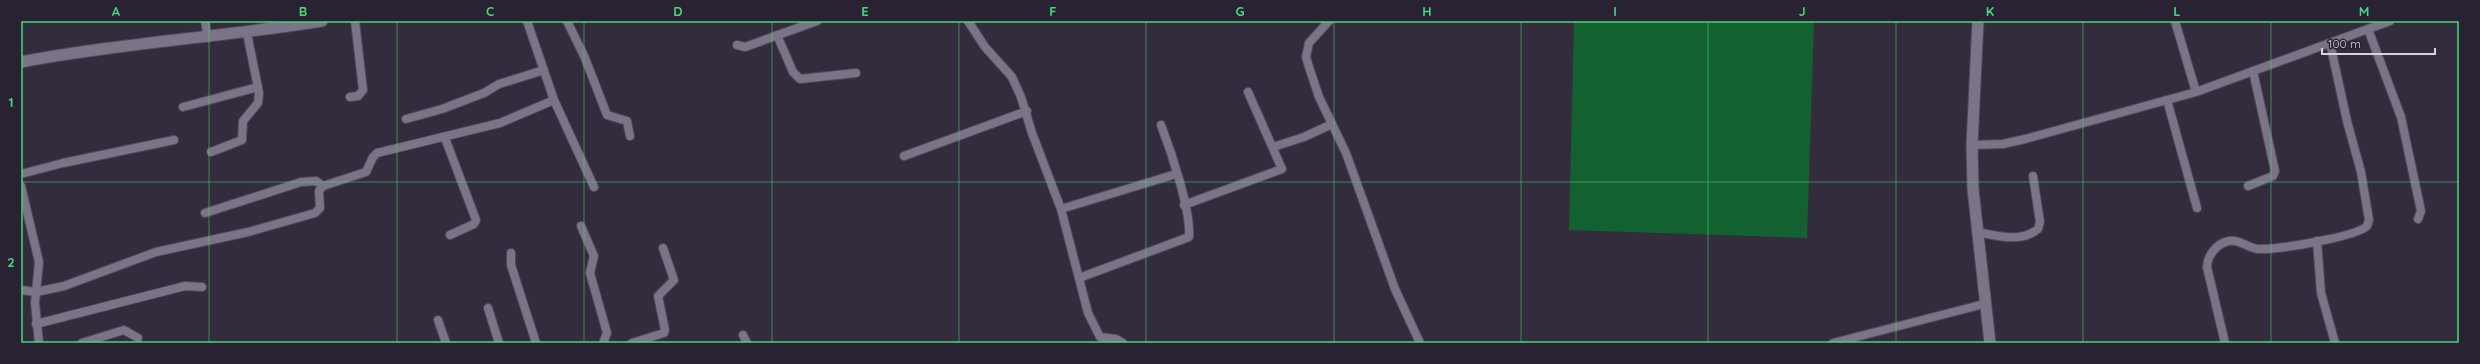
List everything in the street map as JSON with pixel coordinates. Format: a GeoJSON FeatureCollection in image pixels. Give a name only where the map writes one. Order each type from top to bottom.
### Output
{"type":"FeatureCollection","features":[{"type":"Feature","properties":{"kind":"street"},"geometry":{"type":"LineString","coordinates":[[205,21],[208,38]]}},
{"type":"Feature","properties":{"kind":"street"},"geometry":{"type":"LineString","coordinates":[[21,62],[68,53],[208,38],[322,21]]}},
{"type":"Feature","properties":{"kind":"street"},"geometry":{"type":"LineString","coordinates":[[350,97],[358,96],[363,90],[355,21]]}},
{"type":"Feature","properties":{"kind":"street"},"geometry":{"type":"LineString","coordinates":[[527,21],[554,100],[594,187]]}},
{"type":"Feature","properties":{"kind":"street"},"geometry":{"type":"LineString","coordinates":[[567,21],[585,58],[605,112],[609,116],[627,121],[630,136]]}},
{"type":"Feature","properties":{"kind":"street"},"geometry":{"type":"LineString","coordinates":[[737,45],[742,48],[817,21]]}},
{"type":"Feature","properties":{"kind":"street"},"geometry":{"type":"LineString","coordinates":[[968,21],[985,47],[1012,77],[1027,111],[1032,133],[1061,209],[1088,313],[1100,337],[1116,339],[1123,343]]}},
{"type":"Feature","properties":{"kind":"street"},"geometry":{"type":"LineString","coordinates":[[1978,21],[1972,145],[1977,232],[1984,304],[1990,343]]}},
{"type":"Feature","properties":{"kind":"street"},"geometry":{"type":"LineString","coordinates":[[2175,21],[2196,92]]}},
{"type":"Feature","properties":{"kind":"street"},"geometry":{"type":"LineString","coordinates":[[1972,145],[2003,144],[2025,139],[2196,92],[2390,21]]}},
{"type":"Feature","properties":{"kind":"street"},"geometry":{"type":"LineString","coordinates":[[1331,22],[1309,43],[1306,57],[1319,97],[1346,153],[1395,289],[1420,343]]}},
{"type":"Feature","properties":{"kind":"street"},"geometry":{"type":"LineString","coordinates":[[2368,29],[2404,130],[2421,211],[2418,219]]}},
{"type":"Feature","properties":{"kind":"street"},"geometry":{"type":"LineString","coordinates":[[211,152],[242,140],[243,121],[258,103],[258,87],[247,32]]}},
{"type":"Feature","properties":{"kind":"street"},"geometry":{"type":"LineString","coordinates":[[777,35],[793,72],[800,79],[856,73]]}},
{"type":"Feature","properties":{"kind":"street"},"geometry":{"type":"LineString","coordinates":[[2225,343],[2207,267],[2208,257],[2218,246],[2229,241],[2243,243],[2258,249],[2317,241],[2362,231],[2368,220],[2361,172],[2347,122],[2330,43]]}},
{"type":"Feature","properties":{"kind":"street"},"geometry":{"type":"LineString","coordinates":[[406,119],[442,109],[488,91],[499,84],[544,70]]}},
{"type":"Feature","properties":{"kind":"street"},"geometry":{"type":"LineString","coordinates":[[2248,186],[2273,176],[2275,171],[2253,71]]}},
{"type":"Feature","properties":{"kind":"street"},"geometry":{"type":"LineString","coordinates":[[183,107],[258,87]]}},
{"type":"Feature","properties":{"kind":"street"},"geometry":{"type":"LineString","coordinates":[[1184,205],[1280,171],[1282,166],[1248,92]]}},
{"type":"Feature","properties":{"kind":"street"},"geometry":{"type":"LineString","coordinates":[[21,290],[36,292],[80,281],[156,252],[248,232],[315,213],[320,208],[319,191],[323,186],[366,172],[373,157],[377,153],[445,138],[500,123],[554,100]]}},
{"type":"Feature","properties":{"kind":"street"},"geometry":{"type":"LineString","coordinates":[[2167,100],[2197,208]]}},
{"type":"Feature","properties":{"kind":"street"},"geometry":{"type":"LineString","coordinates":[[904,156],[1027,111]]}},
{"type":"Feature","properties":{"kind":"street"},"geometry":{"type":"LineString","coordinates":[[1273,147],[1332,124]]}},
{"type":"Feature","properties":{"kind":"street"},"geometry":{"type":"LineString","coordinates":[[1079,278],[1105,266],[1188,238],[1189,226],[1173,158],[1161,125]]}},
{"type":"Feature","properties":{"kind":"street"},"geometry":{"type":"LineString","coordinates":[[445,138],[476,220],[474,224],[450,235]]}},
{"type":"Feature","properties":{"kind":"street"},"geometry":{"type":"LineString","coordinates":[[21,174],[63,163],[174,140]]}},
{"type":"Feature","properties":{"kind":"street"},"geometry":{"type":"LineString","coordinates":[[1061,209],[1176,174]]}},
{"type":"Feature","properties":{"kind":"street"},"geometry":{"type":"LineString","coordinates":[[1977,232],[2016,237],[2026,236],[2038,229],[2040,222],[2033,176]]}},
{"type":"Feature","properties":{"kind":"street"},"geometry":{"type":"LineString","coordinates":[[205,213],[301,182],[316,181],[323,186]]}},
{"type":"Feature","properties":{"kind":"street"},"geometry":{"type":"LineString","coordinates":[[21,186],[39,262],[36,292],[36,324],[39,343]]}},
{"type":"Feature","properties":{"kind":"street"},"geometry":{"type":"LineString","coordinates":[[581,226],[594,256],[590,273],[607,333],[603,343]]}},
{"type":"Feature","properties":{"kind":"street"},"geometry":{"type":"LineString","coordinates":[[2317,241],[2321,293],[2335,343]]}},
{"type":"Feature","properties":{"kind":"street"},"geometry":{"type":"LineString","coordinates":[[632,343],[664,333],[665,330],[658,296],[674,280],[663,248]]}},
{"type":"Feature","properties":{"kind":"street"},"geometry":{"type":"LineString","coordinates":[[510,253],[511,264],[536,343]]}},
{"type":"Feature","properties":{"kind":"street"},"geometry":{"type":"LineString","coordinates":[[36,324],[185,286],[202,287]]}},
{"type":"Feature","properties":{"kind":"street"},"geometry":{"type":"LineString","coordinates":[[1833,343],[1984,304]]}},
{"type":"Feature","properties":{"kind":"street"},"geometry":{"type":"LineString","coordinates":[[488,308],[499,343]]}},
{"type":"Feature","properties":{"kind":"street"},"geometry":{"type":"LineString","coordinates":[[438,320],[446,343]]}},
{"type":"Feature","properties":{"kind":"street"},"geometry":{"type":"LineString","coordinates":[[82,343],[124,330],[138,338]]}},
{"type":"Feature","properties":{"kind":"street"},"geometry":{"type":"LineString","coordinates":[[743,335],[747,343]]}},
{"type":"Feature","properties":{"kind":"green space"},"geometry":{"type":"Polygon","coordinates":[[[1574,21],[1814,21],[1807,238],[1569,230],[1574,21]]]}}]}
